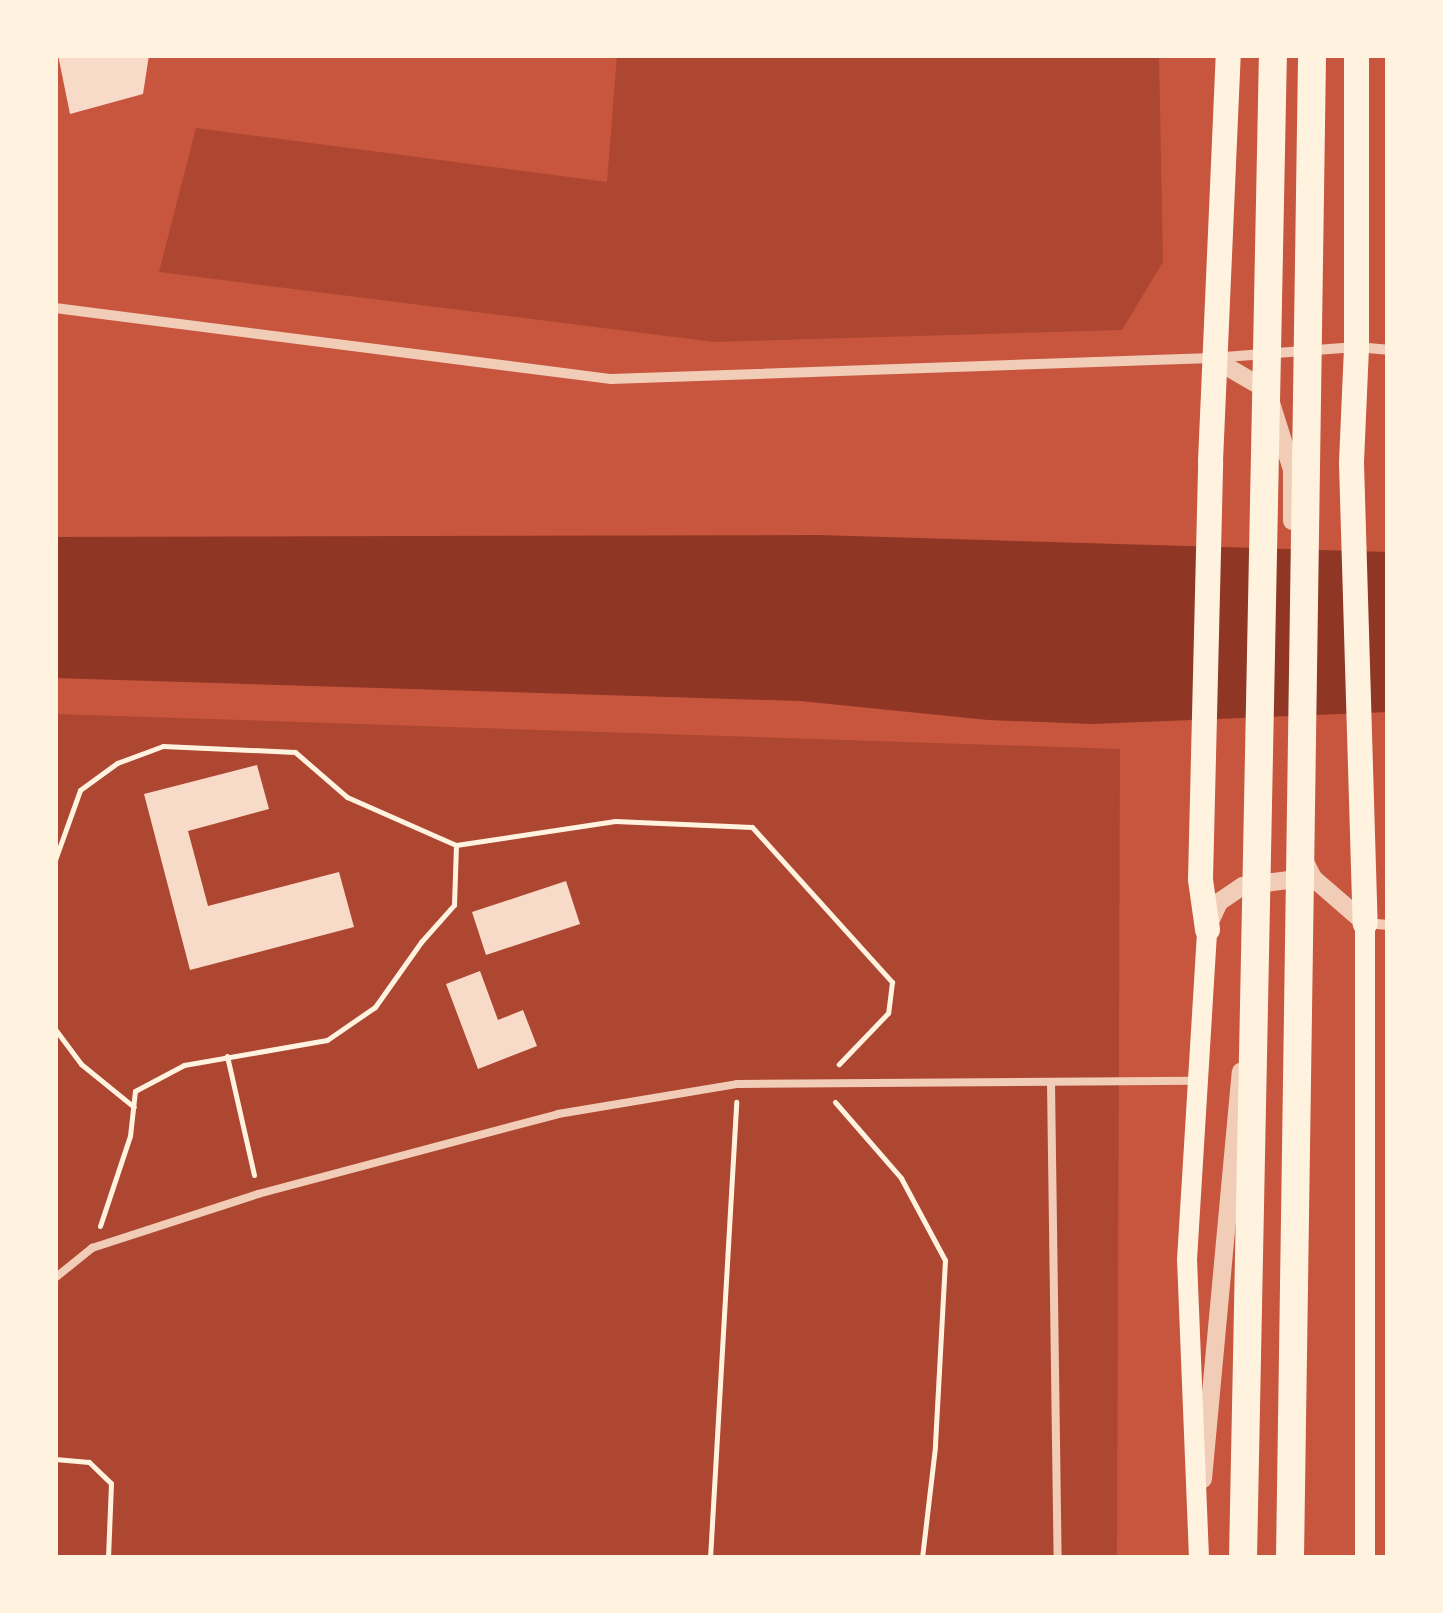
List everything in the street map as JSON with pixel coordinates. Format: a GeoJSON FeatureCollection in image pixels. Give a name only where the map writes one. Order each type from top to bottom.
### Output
{"type":"FeatureCollection","features":[{"type":"Feature","properties":{"kind":"highway"},"geometry":{"type":"LineString","coordinates":[[1243,1558],[1272,55]]}},
{"type":"Feature","properties":{"kind":"highway"},"geometry":{"type":"LineString","coordinates":[[1290,1558],[1312,55]]}},
{"type":"Feature","properties":{"kind":"main road"},"geometry":{"type":"LineString","coordinates":[[1198,1558],[1187,1260],[1207,929],[1200,880],[1212,358],[1228,55]]}},
{"type":"Feature","properties":{"kind":"main road"},"geometry":{"type":"LineString","coordinates":[[1356,55],[1356,347],[1350,463],[1363,867],[1377,924],[1365,1558]]}},
{"type":"Feature","properties":{"kind":"street"},"geometry":{"type":"LineString","coordinates":[[55,308],[611,379],[1212,358],[1356,347],[1388,350]]}},
{"type":"Feature","properties":{"kind":"street"},"geometry":{"type":"LineString","coordinates":[[1212,358],[1267,390],[1292,470],[1291,816],[1313,878],[1377,924]]}},
{"type":"Feature","properties":{"kind":"street"},"geometry":{"type":"LineString","coordinates":[[1207,929],[1219,902],[1244,886],[1269,880],[1288,880],[1309,888],[1377,924]]}},
{"type":"Feature","properties":{"kind":"street"},"geometry":{"type":"LineString","coordinates":[[1198,1558],[1256,932]]}},
{"type":"Feature","properties":{"kind":"lane"},"geometry":{"type":"LineString","coordinates":[[55,1278],[92,1248],[258,1194],[558,1114],[737,1084],[1198,1081]]}},
{"type":"Feature","properties":{"kind":"lane"},"geometry":{"type":"LineString","coordinates":[[1051,1083],[1058,1558]]}},
{"type":"Feature","properties":{"kind":"path"},"geometry":{"type":"LineString","coordinates":[[55,860],[80,790],[117,763],[163,746],[295,752],[346,798],[456,845],[615,821],[752,827],[892,982],[888,1013],[820,1084],[901,1178],[945,1260],[935,1447],[922,1558]]}},
{"type":"Feature","properties":{"kind":"path"},"geometry":{"type":"LineString","coordinates":[[92,1248],[130,1136],[135,1090],[184,1065],[327,1040],[375,1007],[420,942],[454,905],[456,845]]}},
{"type":"Feature","properties":{"kind":"path"},"geometry":{"type":"LineString","coordinates":[[55,1029],[81,1064],[134,1107]]}},
{"type":"Feature","properties":{"kind":"path"},"geometry":{"type":"LineString","coordinates":[[228,1056],[258,1194]]}},
{"type":"Feature","properties":{"kind":"path"},"geometry":{"type":"LineString","coordinates":[[710,1558],[737,1084]]}},
{"type":"Feature","properties":{"kind":"path"},"geometry":{"type":"LineString","coordinates":[[55,1459],[90,1462],[111,1482],[108,1558]]}},
{"type":"Feature","properties":{"kind":"shaded area"},"geometry":{"type":"Polygon","coordinates":[[[617,55],[1159,55],[1163,262],[1122,330],[714,342],[159,272],[196,128],[607,182],[617,55]]]}},
{"type":"Feature","properties":{"kind":"shaded area"},"geometry":{"type":"Polygon","coordinates":[[[818,535],[1388,552],[1388,712],[1092,724],[988,720],[800,701],[55,678],[55,537],[818,535]]]}},
{"type":"Feature","properties":{"kind":"shaded area"},"geometry":{"type":"Polygon","coordinates":[[[55,714],[1120,749],[1117,1558],[55,1558],[55,714]]]}},
{"type":"Feature","properties":{"kind":"building"},"geometry":{"type":"Polygon","coordinates":[[[58,55],[149,55],[143,94],[70,114],[58,55]]]}},
{"type":"Feature","properties":{"kind":"building"},"geometry":{"type":"Polygon","coordinates":[[[257,765],[269,809],[188,831],[208,906],[339,872],[354,927],[190,970],[144,794],[257,765]]]}},
{"type":"Feature","properties":{"kind":"building"},"geometry":{"type":"Polygon","coordinates":[[[566,881],[580,924],[486,955],[472,912],[566,881]]]}},
{"type":"Feature","properties":{"kind":"building"},"geometry":{"type":"Polygon","coordinates":[[[480,971],[498,1020],[523,1010],[537,1046],[478,1069],[446,984],[480,971]]]}}]}
